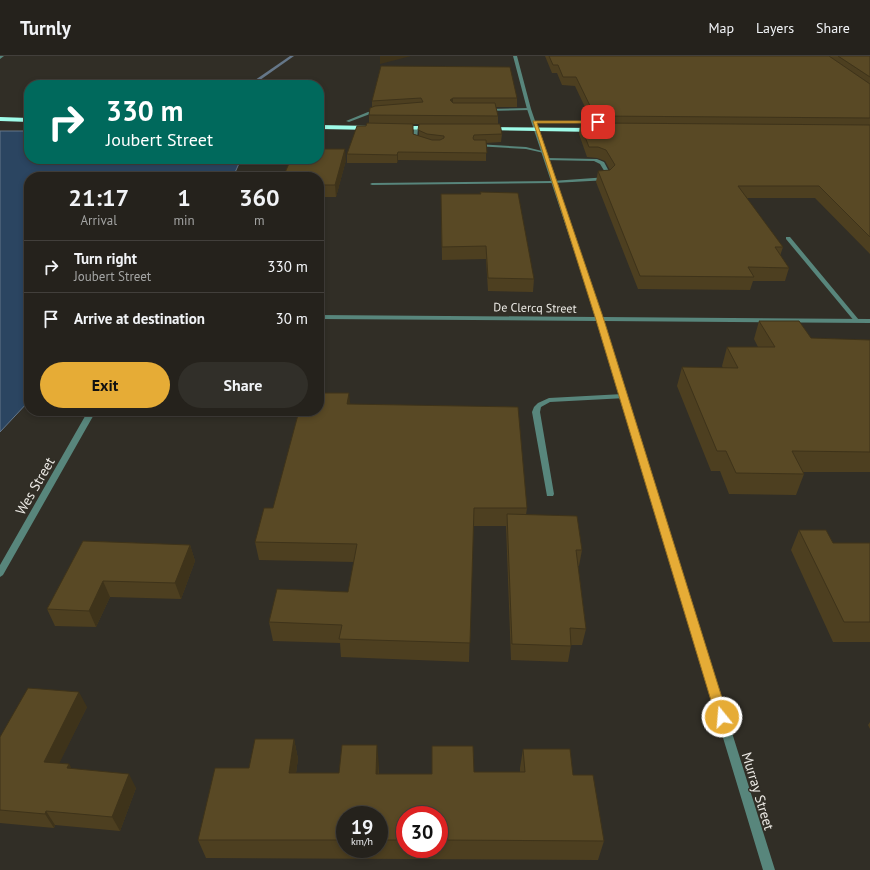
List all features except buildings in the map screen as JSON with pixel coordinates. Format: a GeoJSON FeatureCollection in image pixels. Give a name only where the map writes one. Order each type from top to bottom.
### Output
{"type":"FeatureCollection","features":[{"type":"Feature","properties":{"kind":"highway"},"geometry":{"type":"LineString","coordinates":[[0,119],[24,120]]}},
{"type":"Feature","properties":{"kind":"highway"},"geometry":{"type":"LineString","coordinates":[[324,121],[371,121]]}},
{"type":"Feature","properties":{"kind":"highway"},"geometry":{"type":"LineString","coordinates":[[476,129],[535,123],[600,130]]}},
{"type":"Feature","properties":{"kind":"highway"},"geometry":{"type":"LineString","coordinates":[[7,126],[24,126]]}},
{"type":"Feature","properties":{"kind":"highway"},"geometry":{"type":"LineString","coordinates":[[324,127],[379,128]]}},
{"type":"Feature","properties":{"kind":"highway"},"geometry":{"type":"LineString","coordinates":[[394,128],[438,128]]}},
{"type":"Feature","properties":{"kind":"street","name":"Murray Street"},"geometry":{"type":"LineString","coordinates":[[515,56],[529,109],[535,123],[600,320],[769,870]]}},
{"type":"Feature","properties":{"kind":"street"},"geometry":{"type":"LineString","coordinates":[[484,110],[529,109]]}},
{"type":"Feature","properties":{"kind":"street"},"geometry":{"type":"LineString","coordinates":[[348,121],[369,113],[386,111]]}},
{"type":"Feature","properties":{"kind":"street"},"geometry":{"type":"LineString","coordinates":[[416,128],[415,140],[427,144]]}},
{"type":"Feature","properties":{"kind":"street"},"geometry":{"type":"LineString","coordinates":[[372,184],[554,182],[599,180],[608,179],[610,177],[602,163],[595,160],[545,155],[526,148],[475,145]]}},
{"type":"Feature","properties":{"kind":"street"},"geometry":{"type":"LineString","coordinates":[[788,238],[857,321]]}},
{"type":"Feature","properties":{"kind":"street","name":"De Clercq Street"},"geometry":{"type":"LineString","coordinates":[[324,317],[870,321]]}},
{"type":"Feature","properties":{"kind":"street"},"geometry":{"type":"LineString","coordinates":[[550,494],[536,412],[537,407],[540,403],[549,400],[623,396]]}},
{"type":"Feature","properties":{"kind":"street","name":"Wes Street"},"geometry":{"type":"LineString","coordinates":[[0,573],[89,416]]}},
{"type":"Feature","properties":{"kind":"water"},"geometry":{"type":"Polygon","coordinates":[[[0,131],[24,131],[24,164],[239,164],[235,172],[24,172],[24,406],[0,432],[0,131]]]}},
{"type":"Feature","properties":{"kind":"waterway"},"geometry":{"type":"LineString","coordinates":[[257,80],[292,56]]}},
{"type":"Feature","properties":{"kind":"route"},"geometry":{"type":"LineString","coordinates":[[598,122],[534,122],[600,320],[722,717]]}}]}
